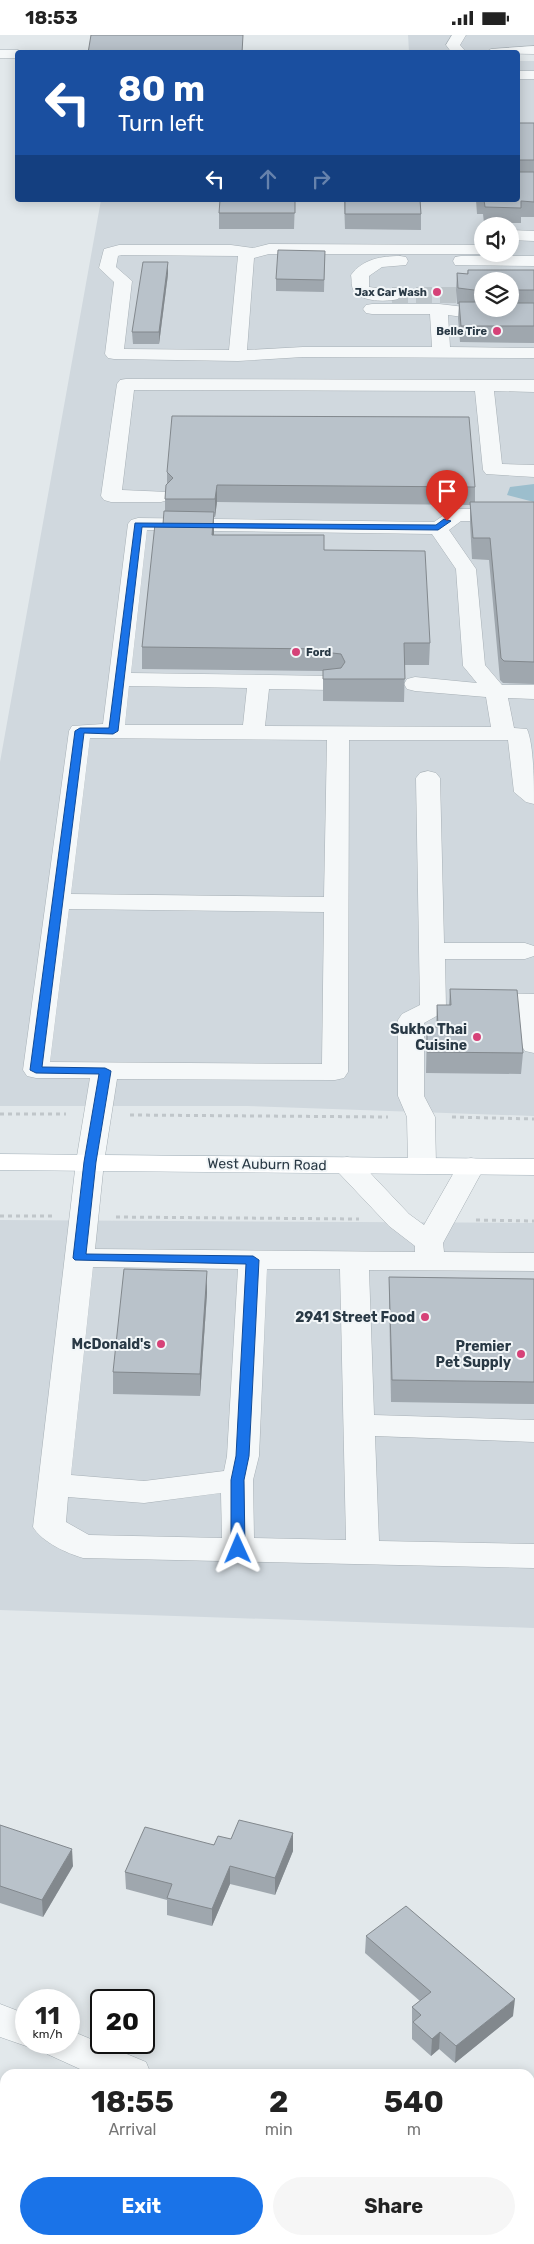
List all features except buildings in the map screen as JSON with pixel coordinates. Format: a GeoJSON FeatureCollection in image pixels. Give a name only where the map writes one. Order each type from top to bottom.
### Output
{"type":"FeatureCollection","features":[{"type":"Feature","properties":{"kind":"main road","name":"West Auburn Road"},"geometry":{"type":"LineString","coordinates":[[0,1162],[534,1167]]}},
{"type":"Feature","properties":{"kind":"street"},"geometry":{"type":"LineString","coordinates":[[457,50],[453,45],[459,35]]}},
{"type":"Feature","properties":{"kind":"street"},"geometry":{"type":"LineString","coordinates":[[520,51],[534,50]]}},
{"type":"Feature","properties":{"kind":"street"},"geometry":{"type":"LineString","coordinates":[[0,54],[15,54]]}},
{"type":"Feature","properties":{"kind":"street"},"geometry":{"type":"LineString","coordinates":[[520,75],[534,75]]}},
{"type":"Feature","properties":{"kind":"street"},"geometry":{"type":"LineString","coordinates":[[264,234],[474,235]]}},
{"type":"Feature","properties":{"kind":"street"},"geometry":{"type":"LineString","coordinates":[[519,235],[534,236]]}},
{"type":"Feature","properties":{"kind":"street"},"geometry":{"type":"LineString","coordinates":[[238,357],[246,255],[269,249],[474,251]]}},
{"type":"Feature","properties":{"kind":"street"},"geometry":{"type":"LineString","coordinates":[[253,253],[232,250],[119,250],[110,253],[107,268],[122,281],[114,355],[238,357],[303,352],[534,353]]}},
{"type":"Feature","properties":{"kind":"street"},"geometry":{"type":"LineString","coordinates":[[519,251],[534,251]]}},
{"type":"Feature","properties":{"kind":"street"},"geometry":{"type":"LineString","coordinates":[[370,303],[361,289],[360,275],[366,267],[383,261],[534,261]]}},
{"type":"Feature","properties":{"kind":"street"},"geometry":{"type":"LineString","coordinates":[[370,303],[392,295]]}},
{"type":"Feature","properties":{"kind":"street"},"geometry":{"type":"LineString","coordinates":[[370,303],[471,313],[534,313]]}},
{"type":"Feature","properties":{"kind":"street"},"geometry":{"type":"LineString","coordinates":[[439,309],[441,353]]}},
{"type":"Feature","properties":{"kind":"street"},"geometry":{"type":"LineString","coordinates":[[161,496],[111,496],[126,383],[534,386]]}},
{"type":"Feature","properties":{"kind":"street"},"geometry":{"type":"LineString","coordinates":[[484,386],[493,470],[534,471]]}},
{"type":"Feature","properties":{"kind":"street"},"geometry":{"type":"LineString","coordinates":[[113,731],[138,524],[438,528],[457,515],[534,515]]}},
{"type":"Feature","properties":{"kind":"street"},"geometry":{"type":"LineString","coordinates":[[438,528],[466,569],[474,666],[496,691],[519,734],[526,792],[534,797]]}},
{"type":"Feature","properties":{"kind":"street"},"geometry":{"type":"LineString","coordinates":[[119,679],[332,683]]}},
{"type":"Feature","properties":{"kind":"street"},"geometry":{"type":"LineString","coordinates":[[254,733],[259,682]]}},
{"type":"Feature","properties":{"kind":"street"},"geometry":{"type":"LineString","coordinates":[[415,684],[496,691],[534,692]]}},
{"type":"Feature","properties":{"kind":"street"},"geometry":{"type":"LineString","coordinates":[[338,734],[335,1072],[36,1070],[80,731],[519,734]]}},
{"type":"Feature","properties":{"kind":"street"},"geometry":{"type":"LineString","coordinates":[[422,1165],[421,1117],[411,1096],[411,1020],[433,1008],[428,778]]}},
{"type":"Feature","properties":{"kind":"street"},"geometry":{"type":"LineString","coordinates":[[58,901],[337,905]]}},
{"type":"Feature","properties":{"kind":"street"},"geometry":{"type":"LineString","coordinates":[[433,951],[525,951]]}},
{"type":"Feature","properties":{"kind":"street"},"geometry":{"type":"LineString","coordinates":[[432,1000],[528,1001],[534,1045]]}},
{"type":"Feature","properties":{"kind":"street"},"geometry":{"type":"LineString","coordinates":[[105,1071],[90,1162],[49,1527],[83,1546],[534,1556]]}},
{"type":"Feature","properties":{"kind":"street"},"geometry":{"type":"LineString","coordinates":[[347,1165],[399,1220],[433,1241],[534,1262]]}},
{"type":"Feature","properties":{"kind":"street"},"geometry":{"type":"LineString","coordinates":[[79,1258],[354,1262],[433,1241],[471,1166]]}},
{"type":"Feature","properties":{"kind":"street"},"geometry":{"type":"LineString","coordinates":[[238,1549],[237,1480],[243,1456],[253,1260]]}},
{"type":"Feature","properties":{"kind":"street"},"geometry":{"type":"LineString","coordinates":[[354,1262],[364,1552]]}},
{"type":"Feature","properties":{"kind":"street"},"geometry":{"type":"LineString","coordinates":[[360,1425],[534,1431]]}},
{"type":"Feature","properties":{"kind":"street"},"geometry":{"type":"LineString","coordinates":[[53,1485],[144,1492],[237,1480]]}},
{"type":"Feature","properties":{"kind":"street"},"geometry":{"type":"LineString","coordinates":[[0,2020],[15,2026]]}},
{"type":"Feature","properties":{"kind":"street"},"geometry":{"type":"LineString","coordinates":[[80,2052],[120,2069]]}},
{"type":"Feature","properties":{"kind":"path"},"geometry":{"type":"LineString","coordinates":[[0,1114],[534,1119]]}},
{"type":"Feature","properties":{"kind":"path"},"geometry":{"type":"LineString","coordinates":[[0,1216],[399,1220]]}},
{"type":"Feature","properties":{"kind":"path"},"geometry":{"type":"LineString","coordinates":[[433,1241],[534,1221]]}},
{"type":"Feature","properties":{"kind":"shaded area"},"geometry":{"type":"Polygon","coordinates":[[[408,35],[534,35],[534,45],[487,50],[409,50],[408,35]]]}},
{"type":"Feature","properties":{"kind":"shaded area"},"geometry":{"type":"Polygon","coordinates":[[[520,61],[534,61],[534,1116],[247,1106],[0,1106],[0,762],[101,202],[520,202],[520,61]]]}},
{"type":"Feature","properties":{"kind":"shaded area"},"geometry":{"type":"Polygon","coordinates":[[[0,1220],[534,1223],[534,1628],[0,1610],[0,1220]]]}},
{"type":"Feature","properties":{"kind":"water"},"geometry":{"type":"Polygon","coordinates":[[[534,484],[534,502],[507,495],[510,487],[534,484]]]}},
{"type":"Feature","properties":{"kind":"tunnel"},"geometry":{"type":"LineString","coordinates":[[392,295],[474,295]]}},
{"type":"Feature","properties":{"kind":"place","name":"Jax Car Wash"},"geometry":{"type":"Point","coordinates":[437,292]}},
{"type":"Feature","properties":{"kind":"place","name":"Belle Tire"},"geometry":{"type":"Point","coordinates":[497,331]}},
{"type":"Feature","properties":{"kind":"place","name":"Ford"},"geometry":{"type":"Point","coordinates":[296,652]}},
{"type":"Feature","properties":{"kind":"place","name":"Sukho Thai Cuisine"},"geometry":{"type":"Point","coordinates":[477,1037]}},
{"type":"Feature","properties":{"kind":"place","name":"2941 Street Food"},"geometry":{"type":"Point","coordinates":[425,1317]}},
{"type":"Feature","properties":{"kind":"place","name":"McDonald's"},"geometry":{"type":"Point","coordinates":[161,1344]}},
{"type":"Feature","properties":{"kind":"place","name":"Premier Pet Supply"},"geometry":{"type":"Point","coordinates":[521,1354]}},
{"type":"Feature","properties":{"kind":"route"},"geometry":{"type":"LineString","coordinates":[[238,1549],[237,1480],[243,1456],[253,1260],[79,1258],[90,1162],[105,1071],[36,1070],[80,731],[113,731],[138,524],[438,528],[447,521]]}}]}
